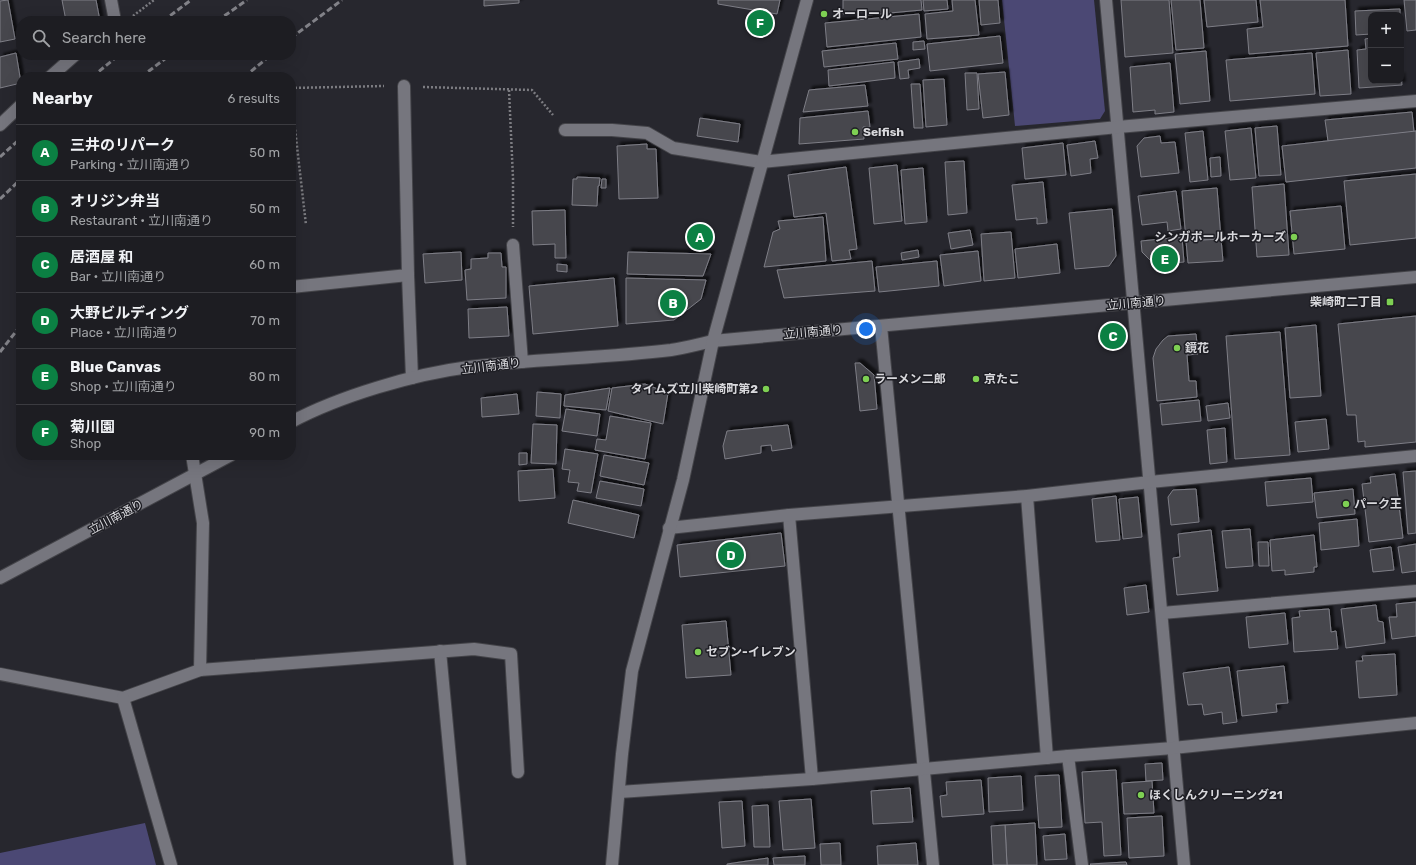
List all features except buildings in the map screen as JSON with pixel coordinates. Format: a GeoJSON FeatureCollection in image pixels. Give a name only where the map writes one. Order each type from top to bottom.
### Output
{"type":"FeatureCollection","features":[{"type":"Feature","properties":{"kind":"street"},"geometry":{"type":"LineString","coordinates":[[111,0],[114,16]]}},
{"type":"Feature","properties":{"kind":"street"},"geometry":{"type":"LineString","coordinates":[[612,865],[622,754],[632,671],[683,480],[713,341],[761,162],[808,0]]}},
{"type":"Feature","properties":{"kind":"street"},"geometry":{"type":"LineString","coordinates":[[1106,0],[1184,865]]}},
{"type":"Feature","properties":{"kind":"street"},"geometry":{"type":"LineString","coordinates":[[56,72],[69,60]]}},
{"type":"Feature","properties":{"kind":"street"},"geometry":{"type":"LineString","coordinates":[[404,86],[412,378]]}},
{"type":"Feature","properties":{"kind":"street"},"geometry":{"type":"LineString","coordinates":[[565,130],[612,130],[647,133],[673,148],[761,162],[1118,127],[1416,101]]}},
{"type":"Feature","properties":{"kind":"street"},"geometry":{"type":"LineString","coordinates":[[0,125],[16,110]]}},
{"type":"Feature","properties":{"kind":"street"},"geometry":{"type":"LineString","coordinates":[[513,245],[522,362]]}},
{"type":"Feature","properties":{"kind":"street"},"geometry":{"type":"LineString","coordinates":[[296,287],[408,275]]}},
{"type":"Feature","properties":{"kind":"street","name":"立川南通り"},"geometry":{"type":"LineString","coordinates":[[296,420],[332,404],[370,390],[412,378],[468,367],[672,350],[713,341],[1134,304],[1416,277]]}},
{"type":"Feature","properties":{"kind":"street"},"geometry":{"type":"LineString","coordinates":[[881,326],[933,865]]}},
{"type":"Feature","properties":{"kind":"street"},"geometry":{"type":"LineString","coordinates":[[669,528],[898,505],[1027,496],[1150,482],[1416,456]]}},
{"type":"Feature","properties":{"kind":"street"},"geometry":{"type":"LineString","coordinates":[[193,460],[203,523],[200,670]]}},
{"type":"Feature","properties":{"kind":"street","name":"立川南通り"},"geometry":{"type":"LineString","coordinates":[[0,578],[222,460]]}},
{"type":"Feature","properties":{"kind":"street"},"geometry":{"type":"LineString","coordinates":[[1027,496],[1047,758]]}},
{"type":"Feature","properties":{"kind":"street"},"geometry":{"type":"LineString","coordinates":[[789,515],[812,780]]}},
{"type":"Feature","properties":{"kind":"street"},"geometry":{"type":"LineString","coordinates":[[1162,613],[1416,591]]}},
{"type":"Feature","properties":{"kind":"street"},"geometry":{"type":"LineString","coordinates":[[0,674],[123,698],[200,670],[474,649],[511,654],[518,772]]}},
{"type":"Feature","properties":{"kind":"street"},"geometry":{"type":"LineString","coordinates":[[440,651],[460,865]]}},
{"type":"Feature","properties":{"kind":"street"},"geometry":{"type":"LineString","coordinates":[[123,698],[171,865]]}},
{"type":"Feature","properties":{"kind":"street"},"geometry":{"type":"LineString","coordinates":[[619,792],[812,780],[1068,756],[1173,748],[1416,722]]}},
{"type":"Feature","properties":{"kind":"street"},"geometry":{"type":"LineString","coordinates":[[1068,756],[1082,865]]}},
{"type":"Feature","properties":{"kind":"path"},"geometry":{"type":"LineString","coordinates":[[132,16],[154,0]]}},
{"type":"Feature","properties":{"kind":"path"},"geometry":{"type":"LineString","coordinates":[[296,88],[404,86],[532,90],[565,130]]}},
{"type":"Feature","properties":{"kind":"path"},"geometry":{"type":"LineString","coordinates":[[509,90],[513,178],[513,245]]}},
{"type":"Feature","properties":{"kind":"path"},"geometry":{"type":"LineString","coordinates":[[296,138],[306,225]]}},
{"type":"Feature","properties":{"kind":"shaded area"},"geometry":{"type":"Polygon","coordinates":[[[1002,0],[1094,0],[1105,111],[1100,119],[1015,126],[1002,0]]]}},
{"type":"Feature","properties":{"kind":"shaded area"},"geometry":{"type":"Polygon","coordinates":[[[145,823],[156,865],[0,865],[0,853],[145,823]]]}},
{"type":"Feature","properties":{"kind":"railway"},"geometry":{"type":"LineString","coordinates":[[170,16],[191,0]]}},
{"type":"Feature","properties":{"kind":"railway"},"geometry":{"type":"LineString","coordinates":[[224,16],[247,0]]}},
{"type":"Feature","properties":{"kind":"railway"},"geometry":{"type":"LineString","coordinates":[[296,34],[342,0]]}},
{"type":"Feature","properties":{"kind":"railway"},"geometry":{"type":"LineString","coordinates":[[98,72],[113,60]]}},
{"type":"Feature","properties":{"kind":"railway"},"geometry":{"type":"LineString","coordinates":[[148,72],[163,60]]}},
{"type":"Feature","properties":{"kind":"railway"},"geometry":{"type":"LineString","coordinates":[[250,72],[265,60]]}},
{"type":"Feature","properties":{"kind":"railway"},"geometry":{"type":"LineString","coordinates":[[0,157],[16,143]]}},
{"type":"Feature","properties":{"kind":"railway"},"geometry":{"type":"LineString","coordinates":[[0,199],[16,184]]}},
{"type":"Feature","properties":{"kind":"railway"},"geometry":{"type":"LineString","coordinates":[[0,352],[16,331]]}},
{"type":"Feature","properties":{"kind":"place","name":"オーロール"},"geometry":{"type":"Point","coordinates":[824,14]}},
{"type":"Feature","properties":{"kind":"place","name":"菊川園"},"geometry":{"type":"Point","coordinates":[760,23]}},
{"type":"Feature","properties":{"kind":"place","name":"Selfish"},"geometry":{"type":"Point","coordinates":[855,132]}},
{"type":"Feature","properties":{"kind":"place","name":"三井のリパーク"},"geometry":{"type":"Point","coordinates":[700,237]}},
{"type":"Feature","properties":{"kind":"place","name":"シンガポールホーカーズ"},"geometry":{"type":"Point","coordinates":[1294,237]}},
{"type":"Feature","properties":{"kind":"place","name":"Blue Canvas"},"geometry":{"type":"Point","coordinates":[1165,259]}},
{"type":"Feature","properties":{"kind":"place","name":"柴崎町二丁目"},"geometry":{"type":"Point","coordinates":[1390,302]}},
{"type":"Feature","properties":{"kind":"place","name":"オリジン弁当"},"geometry":{"type":"Point","coordinates":[673,303]}},
{"type":"Feature","properties":{"kind":"place","name":"居酒屋 和"},"geometry":{"type":"Point","coordinates":[1113,336]}},
{"type":"Feature","properties":{"kind":"place","name":"鏡花"},"geometry":{"type":"Point","coordinates":[1177,348]}},
{"type":"Feature","properties":{"kind":"place","name":"ラーメン二郎"},"geometry":{"type":"Point","coordinates":[866,379]}},
{"type":"Feature","properties":{"kind":"place","name":"京たこ"},"geometry":{"type":"Point","coordinates":[976,379]}},
{"type":"Feature","properties":{"kind":"place","name":"タイムズ立川柴崎町第2"},"geometry":{"type":"Point","coordinates":[766,389]}},
{"type":"Feature","properties":{"kind":"place","name":"パーク王"},"geometry":{"type":"Point","coordinates":[1346,504]}},
{"type":"Feature","properties":{"kind":"place","name":"大野ビルディング"},"geometry":{"type":"Point","coordinates":[731,555]}},
{"type":"Feature","properties":{"kind":"place","name":"セブン-イレブン"},"geometry":{"type":"Point","coordinates":[698,652]}},
{"type":"Feature","properties":{"kind":"place","name":"ほくしんクリーニング21"},"geometry":{"type":"Point","coordinates":[1141,795]}}]}
